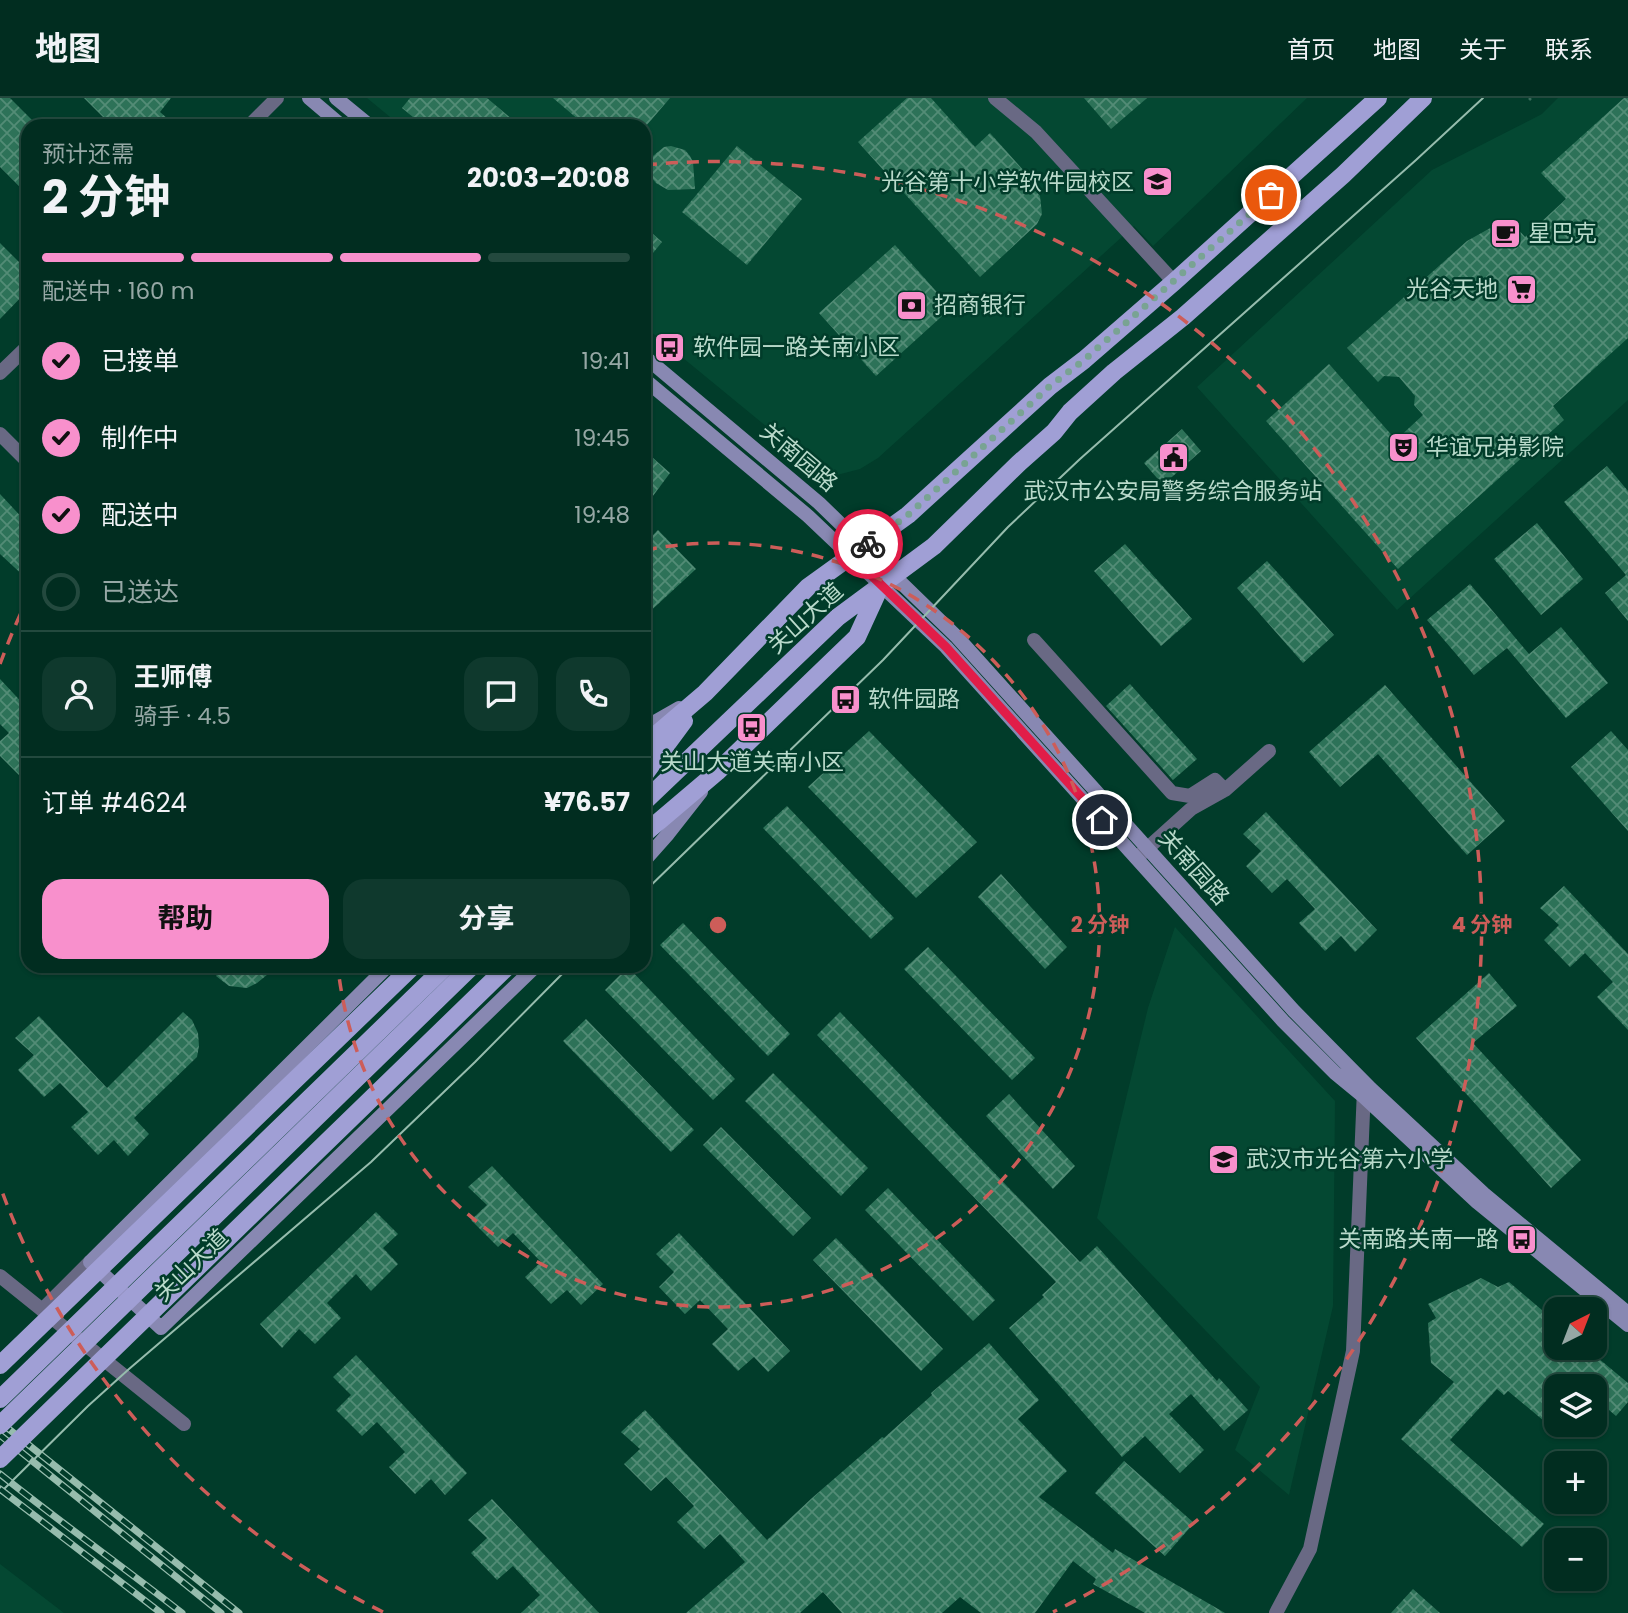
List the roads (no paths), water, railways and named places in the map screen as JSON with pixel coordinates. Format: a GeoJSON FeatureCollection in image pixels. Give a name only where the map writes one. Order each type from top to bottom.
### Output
{"type":"FeatureCollection","features":[{"type":"Feature","properties":{"kind":"main road"},"geometry":{"type":"LineString","coordinates":[[309,98],[334,119]]}},
{"type":"Feature","properties":{"kind":"main road"},"geometry":{"type":"LineString","coordinates":[[336,98],[362,119]]}},
{"type":"Feature","properties":{"kind":"main road","name":"关山大道"},"geometry":{"type":"LineString","coordinates":[[651,724],[705,693],[808,587],[908,515],[1050,386],[1174,282],[1378,98]]}},
{"type":"Feature","properties":{"kind":"main road","name":"关山大道"},"geometry":{"type":"LineString","coordinates":[[651,796],[838,617],[934,547],[1018,463],[1054,432],[1070,412],[1114,372],[1183,317],[1343,175],[1423,98]]}},
{"type":"Feature","properties":{"kind":"main road","name":"关南园路"},"geometry":{"type":"LineString","coordinates":[[651,362],[819,503],[858,552],[1142,853],[1283,1021],[1335,1073],[1364,1090],[1484,1194],[1628,1312]]}},
{"type":"Feature","properties":{"kind":"main road","name":"关南园路"},"geometry":{"type":"LineString","coordinates":[[651,385],[808,516],[858,552]]}},
{"type":"Feature","properties":{"kind":"main road"},"geometry":{"type":"LineString","coordinates":[[651,828],[717,772],[857,637],[888,581]]}},
{"type":"Feature","properties":{"kind":"main road"},"geometry":{"type":"LineString","coordinates":[[651,740],[705,693]]}},
{"type":"Feature","properties":{"kind":"main road"},"geometry":{"type":"LineString","coordinates":[[651,766],[705,693]]}},
{"type":"Feature","properties":{"kind":"main road"},"geometry":{"type":"LineString","coordinates":[[651,853],[717,772]]}},
{"type":"Feature","properties":{"kind":"main road"},"geometry":{"type":"LineString","coordinates":[[90,1262],[381,973]]}},
{"type":"Feature","properties":{"kind":"main road"},"geometry":{"type":"LineString","coordinates":[[0,1365],[406,973]]}},
{"type":"Feature","properties":{"kind":"main road"},"geometry":{"type":"LineString","coordinates":[[0,1399],[439,973]]}},
{"type":"Feature","properties":{"kind":"main road"},"geometry":{"type":"LineString","coordinates":[[0,1425],[465,973]]}},
{"type":"Feature","properties":{"kind":"main road"},"geometry":{"type":"LineString","coordinates":[[0,1459],[501,973]]}},
{"type":"Feature","properties":{"kind":"main road","name":"关山大道"},"geometry":{"type":"LineString","coordinates":[[90,1262],[161,1328],[524,973]]}},
{"type":"Feature","properties":{"kind":"main road","name":"关南园路"},"geometry":{"type":"LineString","coordinates":[[1364,1090],[1477,1202],[1628,1325]]}},
{"type":"Feature","properties":{"kind":"street"},"geometry":{"type":"LineString","coordinates":[[256,119],[278,98]]}},
{"type":"Feature","properties":{"kind":"street"},"geometry":{"type":"LineString","coordinates":[[995,98],[1036,132],[1174,282]]}},
{"type":"Feature","properties":{"kind":"street"},"geometry":{"type":"LineString","coordinates":[[0,373],[21,353]]}},
{"type":"Feature","properties":{"kind":"street"},"geometry":{"type":"LineString","coordinates":[[0,434],[21,456]]}},
{"type":"Feature","properties":{"kind":"street"},"geometry":{"type":"LineString","coordinates":[[1034,640],[1172,793],[1189,796],[1215,780],[1225,790]]}},
{"type":"Feature","properties":{"kind":"street"},"geometry":{"type":"LineString","coordinates":[[1142,853],[1191,809],[1225,790],[1269,751]]}},
{"type":"Feature","properties":{"kind":"street"},"geometry":{"type":"LineString","coordinates":[[1276,1613],[1310,1549],[1353,1351],[1364,1090]]}},
{"type":"Feature","properties":{"kind":"street"},"geometry":{"type":"LineString","coordinates":[[42,1310],[90,1262]]}},
{"type":"Feature","properties":{"kind":"street"},"geometry":{"type":"LineString","coordinates":[[0,1276],[184,1424]]}},
{"type":"Feature","properties":{"kind":"tram line"},"geometry":{"type":"LineString","coordinates":[[651,885],[883,660],[1008,527],[1080,459],[1483,98]]}},
{"type":"Feature","properties":{"kind":"tram line"},"geometry":{"type":"LineString","coordinates":[[0,1493],[129,1369],[371,1162],[563,973]]}},
{"type":"Feature","properties":{"kind":"railway"},"geometry":{"type":"LineString","coordinates":[[0,1422],[239,1613]]}},
{"type":"Feature","properties":{"kind":"railway"},"geometry":{"type":"LineString","coordinates":[[0,1435],[221,1613]]}},
{"type":"Feature","properties":{"kind":"railway"},"geometry":{"type":"LineString","coordinates":[[0,1474],[182,1613]]}},
{"type":"Feature","properties":{"kind":"railway"},"geometry":{"type":"LineString","coordinates":[[0,1489],[161,1613]]}},
{"type":"Feature","properties":{"kind":"place","name":"光谷第十小学软件园校区"},"geometry":{"type":"Point","coordinates":[1157,182]}},
{"type":"Feature","properties":{"kind":"place","name":"星巴克"},"geometry":{"type":"Point","coordinates":[1505,233]}},
{"type":"Feature","properties":{"kind":"place","name":"光谷天地"},"geometry":{"type":"Point","coordinates":[1521,289]}},
{"type":"Feature","properties":{"kind":"place","name":"招商银行"},"geometry":{"type":"Point","coordinates":[911,305]}},
{"type":"Feature","properties":{"kind":"place","name":"软件园一路关南小区"},"geometry":{"type":"Point","coordinates":[670,347]}},
{"type":"Feature","properties":{"kind":"place","name":"华谊兄弟影院"},"geometry":{"type":"Point","coordinates":[1403,447]}},
{"type":"Feature","properties":{"kind":"place","name":"武汉市公安局警务综合服务站"},"geometry":{"type":"Point","coordinates":[1173,457]}},
{"type":"Feature","properties":{"kind":"place","name":"软件园路"},"geometry":{"type":"Point","coordinates":[845,699]}},
{"type":"Feature","properties":{"kind":"place","name":"关山大道关南小区"},"geometry":{"type":"Point","coordinates":[752,728]}},
{"type":"Feature","properties":{"kind":"place","name":"武汉市光谷第六小学"},"geometry":{"type":"Point","coordinates":[1223,1159]}},
{"type":"Feature","properties":{"kind":"place","name":"关南路关南一路"},"geometry":{"type":"Point","coordinates":[1522,1239]}}]}
